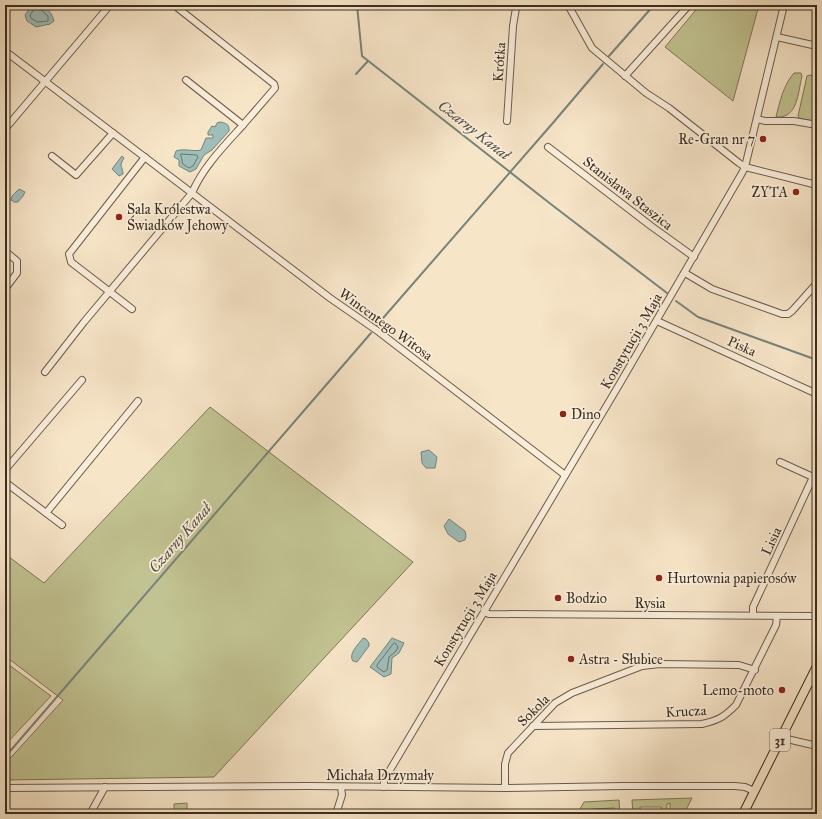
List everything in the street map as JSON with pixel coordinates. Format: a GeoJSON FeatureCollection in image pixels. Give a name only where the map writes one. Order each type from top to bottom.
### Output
{"type":"FeatureCollection","features":[{"type":"Feature","properties":{"kind":"main road","name":"31"},"geometry":{"type":"LineString","coordinates":[[743,814],[817,666]]}},
{"type":"Feature","properties":{"kind":"street"},"geometry":{"type":"LineString","coordinates":[[5,129],[110,5]]}},
{"type":"Feature","properties":{"kind":"street"},"geometry":{"type":"LineString","coordinates":[[45,372],[109,292],[192,193],[197,182],[213,159],[275,88],[274,84],[174,5]]}},
{"type":"Feature","properties":{"kind":"street","name":"Krótka"},"geometry":{"type":"LineString","coordinates":[[507,121],[513,26],[516,8],[518,5]]}},
{"type":"Feature","properties":{"kind":"street"},"geometry":{"type":"LineString","coordinates":[[568,5],[592,48],[625,76],[745,167],[817,185]]}},
{"type":"Feature","properties":{"kind":"street"},"geometry":{"type":"LineString","coordinates":[[625,76],[689,5]]}},
{"type":"Feature","properties":{"kind":"street","name":"Konstytucji 3 Maja"},"geometry":{"type":"LineString","coordinates":[[384,787],[384,780],[657,321],[745,167],[784,5]]}},
{"type":"Feature","properties":{"kind":"street"},"geometry":{"type":"LineString","coordinates":[[777,37],[817,46]]}},
{"type":"Feature","properties":{"kind":"street","name":"Wincentego Witosa"},"geometry":{"type":"LineString","coordinates":[[5,52],[330,298],[379,332],[565,475]]}},
{"type":"Feature","properties":{"kind":"street"},"geometry":{"type":"LineString","coordinates":[[186,80],[243,124]]}},
{"type":"Feature","properties":{"kind":"street"},"geometry":{"type":"LineString","coordinates":[[757,119],[765,121],[794,121],[817,125]]}},
{"type":"Feature","properties":{"kind":"street"},"geometry":{"type":"LineString","coordinates":[[52,156],[76,175],[113,133]]}},
{"type":"Feature","properties":{"kind":"street","name":"Stanisława Staszica"},"geometry":{"type":"LineString","coordinates":[[548,146],[651,226],[694,257]]}},
{"type":"Feature","properties":{"kind":"street"},"geometry":{"type":"LineString","coordinates":[[132,309],[71,262],[68,254],[145,157]]}},
{"type":"Feature","properties":{"kind":"street"},"geometry":{"type":"LineString","coordinates":[[5,252],[17,261],[17,273],[5,289]]}},
{"type":"Feature","properties":{"kind":"street"},"geometry":{"type":"LineString","coordinates":[[685,273],[712,289],[782,314],[788,314],[792,311],[817,283]]}},
{"type":"Feature","properties":{"kind":"street","name":"Piska"},"geometry":{"type":"LineString","coordinates":[[657,321],[817,394]]}},
{"type":"Feature","properties":{"kind":"street"},"geometry":{"type":"LineString","coordinates":[[5,470],[82,380]]}},
{"type":"Feature","properties":{"kind":"street"},"geometry":{"type":"LineString","coordinates":[[46,513],[138,401]]}},
{"type":"Feature","properties":{"kind":"street"},"geometry":{"type":"LineString","coordinates":[[780,462],[815,477]]}},
{"type":"Feature","properties":{"kind":"street","name":"Lisia"},"geometry":{"type":"LineString","coordinates":[[753,615],[753,606],[815,477]]}},
{"type":"Feature","properties":{"kind":"street"},"geometry":{"type":"LineString","coordinates":[[5,482],[62,525]]}},
{"type":"Feature","properties":{"kind":"street","name":"Rysia"},"geometry":{"type":"LineString","coordinates":[[484,612],[489,614],[817,616]]}},
{"type":"Feature","properties":{"kind":"street","name":"Krucza"},"geometry":{"type":"LineString","coordinates":[[533,726],[702,724],[717,721],[736,705],[776,625],[777,616]]}},
{"type":"Feature","properties":{"kind":"street","name":"Sokola"},"geometry":{"type":"LineString","coordinates":[[505,788],[505,764],[508,753],[555,703],[572,693],[642,666],[660,664],[739,665],[754,670]]}},
{"type":"Feature","properties":{"kind":"street"},"geometry":{"type":"LineString","coordinates":[[781,736],[787,739],[817,746]]}},
{"type":"Feature","properties":{"kind":"street"},"geometry":{"type":"LineString","coordinates":[[336,814],[342,795],[341,786]]}},
{"type":"Feature","properties":{"kind":"street","name":"Michała Drzymały"},"geometry":{"type":"LineString","coordinates":[[5,788],[341,786],[505,788],[735,786],[754,790]]}},
{"type":"Feature","properties":{"kind":"street"},"geometry":{"type":"LineString","coordinates":[[90,814],[105,787]]}},
{"type":"Feature","properties":{"kind":"green space"},"geometry":{"type":"Polygon","coordinates":[[[700,5],[759,5],[733,101],[665,47],[700,5]]]}},
{"type":"Feature","properties":{"kind":"green space"},"geometry":{"type":"Polygon","coordinates":[[[794,73],[801,73],[802,76],[796,103],[789,114],[776,117],[785,88],[794,73]]]}},
{"type":"Feature","properties":{"kind":"green space"},"geometry":{"type":"Polygon","coordinates":[[[810,75],[817,77],[817,122],[799,118],[798,116],[807,76],[810,75]]]}},
{"type":"Feature","properties":{"kind":"green space"},"geometry":{"type":"Polygon","coordinates":[[[210,407],[413,562],[214,777],[5,780],[5,764],[63,700],[5,656],[5,554],[44,583],[210,407]]]}},
{"type":"Feature","properties":{"kind":"green space"},"geometry":{"type":"Polygon","coordinates":[[[5,662],[51,696],[5,745],[5,662]]]}},
{"type":"Feature","properties":{"kind":"green space"},"geometry":{"type":"Polygon","coordinates":[[[692,798],[684,814],[670,814],[670,803],[667,804],[667,814],[661,814],[661,807],[640,807],[640,814],[633,814],[632,800],[692,798]]]}},
{"type":"Feature","properties":{"kind":"green space"},"geometry":{"type":"Polygon","coordinates":[[[619,800],[620,814],[615,814],[614,808],[593,809],[593,814],[577,814],[584,802],[619,800]]]}},
{"type":"Feature","properties":{"kind":"green space"},"geometry":{"type":"Polygon","coordinates":[[[187,803],[187,814],[174,814],[174,804],[187,803]]]}},
{"type":"Feature","properties":{"kind":"water"},"geometry":{"type":"Polygon","coordinates":[[[32,5],[46,8],[51,13],[54,21],[50,24],[36,27],[27,21],[25,15],[32,5]]]}},
{"type":"Feature","properties":{"kind":"water"},"geometry":{"type":"Polygon","coordinates":[[[220,122],[228,125],[229,131],[212,150],[204,155],[196,169],[190,172],[179,166],[179,160],[174,157],[176,151],[201,150],[206,138],[213,138],[213,135],[208,135],[208,132],[212,126],[215,127],[217,123],[220,122]]]}},
{"type":"Feature","properties":{"kind":"water"},"geometry":{"type":"Polygon","coordinates":[[[122,156],[124,158],[121,165],[123,174],[119,176],[112,169],[122,156]]]}},
{"type":"Feature","properties":{"kind":"water"},"geometry":{"type":"Polygon","coordinates":[[[19,189],[25,192],[18,202],[14,202],[11,200],[12,196],[19,189]]]}},
{"type":"Feature","properties":{"kind":"water"},"geometry":{"type":"Polygon","coordinates":[[[429,450],[437,457],[435,468],[426,468],[422,463],[421,452],[429,450]]]}},
{"type":"Feature","properties":{"kind":"water"},"geometry":{"type":"Polygon","coordinates":[[[449,519],[465,531],[465,540],[459,542],[448,534],[444,526],[449,519]]]}},
{"type":"Feature","properties":{"kind":"water"},"geometry":{"type":"Polygon","coordinates":[[[363,638],[369,643],[369,646],[357,662],[353,661],[353,652],[363,638]]]}},
{"type":"Feature","properties":{"kind":"water"},"geometry":{"type":"Polygon","coordinates":[[[392,638],[404,643],[399,653],[392,658],[391,674],[384,677],[370,667],[392,638]]]}},
{"type":"Feature","properties":{"kind":"waterway","name":"Czarny Kanał"},"geometry":{"type":"LineString","coordinates":[[357,5],[362,56],[667,293]]}},
{"type":"Feature","properties":{"kind":"waterway"},"geometry":{"type":"LineString","coordinates":[[609,56],[654,5]]}},
{"type":"Feature","properties":{"kind":"waterway"},"geometry":{"type":"LineString","coordinates":[[356,74],[368,61]]}},
{"type":"Feature","properties":{"kind":"waterway","name":"Czarny Kanał"},"geometry":{"type":"LineString","coordinates":[[377,325],[603,64]]}},
{"type":"Feature","properties":{"kind":"waterway"},"geometry":{"type":"LineString","coordinates":[[676,301],[698,317],[817,360]]}},
{"type":"Feature","properties":{"kind":"waterway","name":"Czarny Kanał"},"geometry":{"type":"LineString","coordinates":[[5,757],[371,333]]}},
{"type":"Feature","properties":{"kind":"place","name":"Re-Gran nr 7"},"geometry":{"type":"Point","coordinates":[763,139]}},
{"type":"Feature","properties":{"kind":"place","name":"ZYTA"},"geometry":{"type":"Point","coordinates":[796,192]}},
{"type":"Feature","properties":{"kind":"place","name":"Sala Królestwa Świadków Jehowy"},"geometry":{"type":"Point","coordinates":[119,217]}},
{"type":"Feature","properties":{"kind":"place","name":"Dino"},"geometry":{"type":"Point","coordinates":[563,414]}},
{"type":"Feature","properties":{"kind":"place","name":"Hurtownia papierosów"},"geometry":{"type":"Point","coordinates":[659,578]}},
{"type":"Feature","properties":{"kind":"place","name":"Bodzio"},"geometry":{"type":"Point","coordinates":[558,598]}},
{"type":"Feature","properties":{"kind":"place","name":"Astra - Słubice"},"geometry":{"type":"Point","coordinates":[571,659]}},
{"type":"Feature","properties":{"kind":"place","name":"Lemo-moto"},"geometry":{"type":"Point","coordinates":[782,690]}}]}
